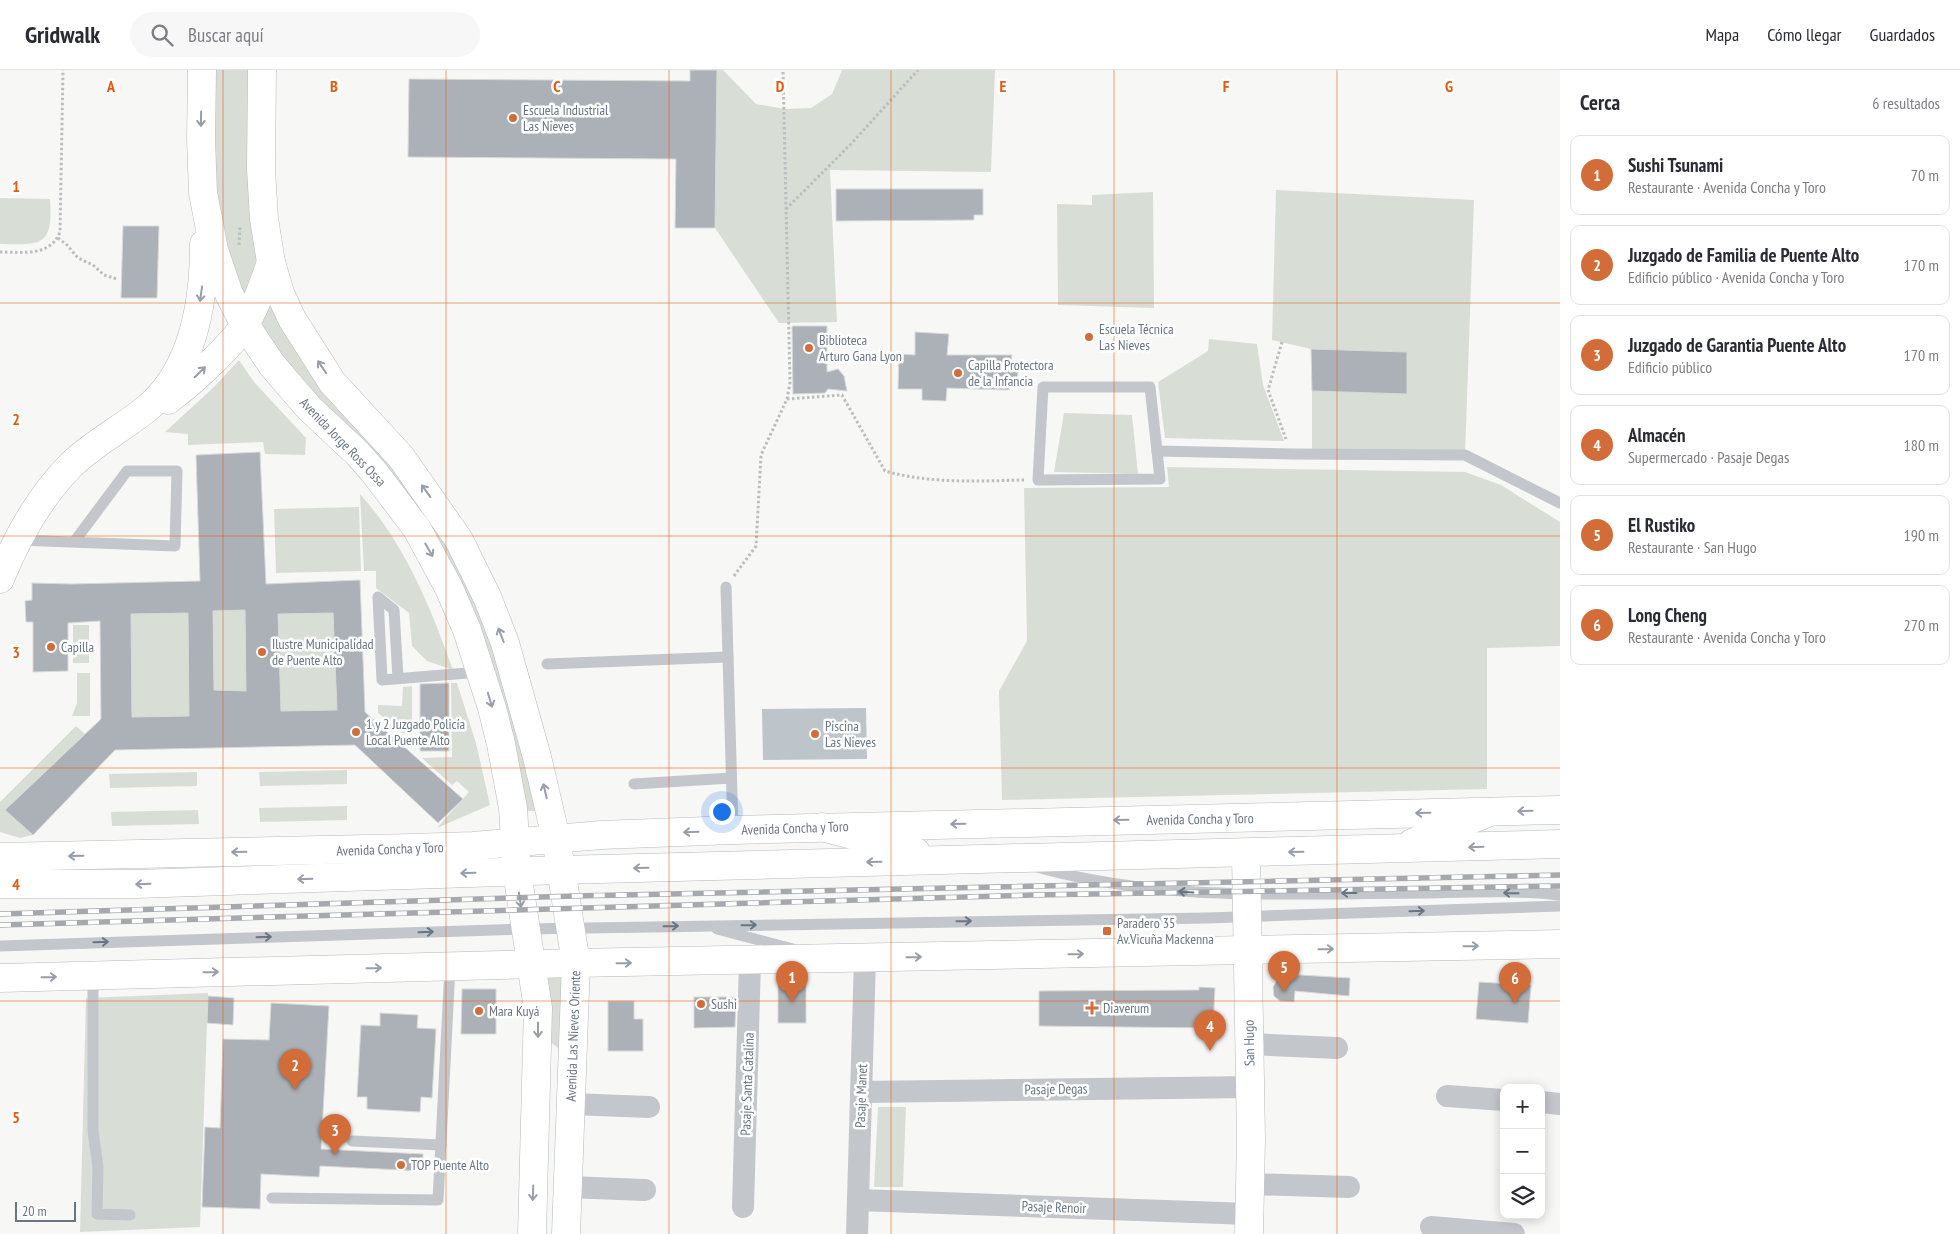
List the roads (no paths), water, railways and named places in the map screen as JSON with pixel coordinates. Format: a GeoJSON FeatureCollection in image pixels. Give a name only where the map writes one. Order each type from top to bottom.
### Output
{"type":"FeatureCollection","features":[{"type":"Feature","properties":{"kind":"street","name":"Avenida Jorge Ross Ossa"},"geometry":{"type":"LineString","coordinates":[[202,70],[201,139],[203,193],[214,250],[222,277],[244,323],[267,358],[308,408],[358,454],[404,510],[449,588],[467,630],[492,708],[513,808],[516,872]]}},
{"type":"Feature","properties":{"kind":"street"},"geometry":{"type":"LineString","coordinates":[[262,70],[261,169],[264,219],[271,262],[280,293],[292,319],[327,375],[401,457],[459,540],[488,599],[505,644],[537,757],[556,838]]}},
{"type":"Feature","properties":{"kind":"street"},"geometry":{"type":"LineString","coordinates":[[0,579],[18,540],[42,501],[71,466],[90,448],[132,419],[158,397],[179,369],[196,321],[203,279],[203,193]]}},
{"type":"Feature","properties":{"kind":"street"},"geometry":{"type":"LineString","coordinates":[[132,419],[162,404],[184,387],[239,332],[271,262]]}},
{"type":"Feature","properties":{"kind":"street","name":"Avenida Concha y Toro"},"geometry":{"type":"LineString","coordinates":[[0,857],[412,848],[556,838],[822,827],[1560,810]]}},
{"type":"Feature","properties":{"kind":"street"},"geometry":{"type":"LineString","coordinates":[[1395,849],[1490,812]]}},
{"type":"Feature","properties":{"kind":"street"},"geometry":{"type":"LineString","coordinates":[[822,827],[946,860]]}},
{"type":"Feature","properties":{"kind":"street","name":"Avenida Las Nieves Oriente"},"geometry":{"type":"LineString","coordinates":[[556,838],[576,963],[566,1234]]}},
{"type":"Feature","properties":{"kind":"street","name":"Avenida Concha y Toro"},"geometry":{"type":"LineString","coordinates":[[0,884],[136,884],[561,870],[1560,844]]}},
{"type":"Feature","properties":{"kind":"street","name":"San Hugo"},"geometry":{"type":"LineString","coordinates":[[1246,853],[1250,1224]]}},
{"type":"Feature","properties":{"kind":"street"},"geometry":{"type":"LineString","coordinates":[[516,872],[535,986],[538,1016],[532,1234]]}},
{"type":"Feature","properties":{"kind":"street"},"geometry":{"type":"LineString","coordinates":[[0,978],[576,963],[1560,944]]}},
{"type":"Feature","properties":{"kind":"street","name":"Pasaje Manet"},"geometry":{"type":"LineString","coordinates":[[857,1234],[865,958]]}},
{"type":"Feature","properties":{"kind":"street","name":"Pasaje Santa Catalina"},"geometry":{"type":"LineString","coordinates":[[743,1207],[750,960]]}},
{"type":"Feature","properties":{"kind":"street"},"geometry":{"type":"LineString","coordinates":[[1249,1044],[1337,1048]]}},
{"type":"Feature","properties":{"kind":"street","name":"Pasaje Degas"},"geometry":{"type":"LineString","coordinates":[[861,1092],[1250,1087]]}},
{"type":"Feature","properties":{"kind":"street"},"geometry":{"type":"LineString","coordinates":[[1447,1096],[1500,1100]]}},
{"type":"Feature","properties":{"kind":"street"},"geometry":{"type":"LineString","coordinates":[[1545,1102],[1560,1104]]}},
{"type":"Feature","properties":{"kind":"street"},"geometry":{"type":"LineString","coordinates":[[536,1123],[570,1114],[649,1107]]}},
{"type":"Feature","properties":{"kind":"street"},"geometry":{"type":"LineString","coordinates":[[1251,1184],[1349,1187]]}},
{"type":"Feature","properties":{"kind":"street"},"geometry":{"type":"LineString","coordinates":[[568,1187],[645,1190]]}},
{"type":"Feature","properties":{"kind":"street","name":"Pasaje Renoir"},"geometry":{"type":"LineString","coordinates":[[858,1200],[1250,1224]]}},
{"type":"Feature","properties":{"kind":"street"},"geometry":{"type":"LineString","coordinates":[[1430,1226],[1514,1234]]}},
{"type":"Feature","properties":{"kind":"lane"},"geometry":{"type":"LineString","coordinates":[[1043,387],[1150,387],[1157,450],[1160,479],[1038,480],[1043,387]]}},
{"type":"Feature","properties":{"kind":"lane"},"geometry":{"type":"LineString","coordinates":[[1157,450],[1292,454],[1465,455],[1560,503]]}},
{"type":"Feature","properties":{"kind":"lane"},"geometry":{"type":"LineString","coordinates":[[18,540],[175,546],[177,471],[127,471],[74,542]]}},
{"type":"Feature","properties":{"kind":"lane"},"geometry":{"type":"LineString","coordinates":[[726,587],[733,830]]}},
{"type":"Feature","properties":{"kind":"lane"},"geometry":{"type":"LineString","coordinates":[[398,678],[394,610],[378,597],[382,680],[482,672]]}},
{"type":"Feature","properties":{"kind":"lane"},"geometry":{"type":"LineString","coordinates":[[548,664],[728,656]]}},
{"type":"Feature","properties":{"kind":"lane"},"geometry":{"type":"LineString","coordinates":[[634,784],[731,778]]}},
{"type":"Feature","properties":{"kind":"lane"},"geometry":{"type":"LineString","coordinates":[[1010,859],[1066,874],[1246,905],[1560,906]]}},
{"type":"Feature","properties":{"kind":"lane"},"geometry":{"type":"LineString","coordinates":[[0,946],[700,925],[1246,905],[1481,892],[1560,895]]}},
{"type":"Feature","properties":{"kind":"lane"},"geometry":{"type":"LineString","coordinates":[[700,925],[832,959]]}},
{"type":"Feature","properties":{"kind":"lane"},"geometry":{"type":"LineString","coordinates":[[272,1198],[438,1200],[450,966]]}},
{"type":"Feature","properties":{"kind":"lane"},"geometry":{"type":"LineString","coordinates":[[93,976],[93,1131],[98,1167],[97,1214],[130,1215]]}},
{"type":"Feature","properties":{"kind":"lane"},"geometry":{"type":"LineString","coordinates":[[352,1141],[441,1145]]}},
{"type":"Feature","properties":{"kind":"railway"},"geometry":{"type":"LineString","coordinates":[[0,914],[574,896],[1560,875]]}},
{"type":"Feature","properties":{"kind":"railway"},"geometry":{"type":"LineString","coordinates":[[0,925],[1033,895],[1560,886]]}},
{"type":"Feature","properties":{"kind":"place","name":"Escuela Industrial Las Nieves"},"geometry":{"type":"Point","coordinates":[513,118]}},
{"type":"Feature","properties":{"kind":"place","name":"Escuela Técnica Las Nieves"},"geometry":{"type":"Point","coordinates":[1089,337]}},
{"type":"Feature","properties":{"kind":"place","name":"Biblioteca Arturo Gana Lyon"},"geometry":{"type":"Point","coordinates":[809,348]}},
{"type":"Feature","properties":{"kind":"place","name":"Capilla Protectora de la Infancia"},"geometry":{"type":"Point","coordinates":[958,373]}},
{"type":"Feature","properties":{"kind":"place","name":"Capilla"},"geometry":{"type":"Point","coordinates":[51,647]}},
{"type":"Feature","properties":{"kind":"place","name":"Ilustre Municipalidad de Puente Alto"},"geometry":{"type":"Point","coordinates":[262,652]}},
{"type":"Feature","properties":{"kind":"place","name":"1 y 2 Juzgado Policía Local Puente Alto"},"geometry":{"type":"Point","coordinates":[356,732]}},
{"type":"Feature","properties":{"kind":"place","name":"Piscina Las Nieves"},"geometry":{"type":"Point","coordinates":[815,734]}},
{"type":"Feature","properties":{"kind":"place","name":"Paradero 35 Av.Vicuña Mackenna"},"geometry":{"type":"Point","coordinates":[1107,931]}},
{"type":"Feature","properties":{"kind":"place","name":"El Rustiko"},"geometry":{"type":"Point","coordinates":[1284,992]}},
{"type":"Feature","properties":{"kind":"place","name":"Sushi Tsunami"},"geometry":{"type":"Point","coordinates":[792,1002]}},
{"type":"Feature","properties":{"kind":"place","name":"Long Cheng"},"geometry":{"type":"Point","coordinates":[1515,1003]}},
{"type":"Feature","properties":{"kind":"place","name":"Sushi"},"geometry":{"type":"Point","coordinates":[701,1004]}},
{"type":"Feature","properties":{"kind":"place","name":"Diaverum"},"geometry":{"type":"Point","coordinates":[1092,1008]}},
{"type":"Feature","properties":{"kind":"place","name":"Mara Kuyá"},"geometry":{"type":"Point","coordinates":[479,1011]}},
{"type":"Feature","properties":{"kind":"place","name":"Almacén"},"geometry":{"type":"Point","coordinates":[1210,1051]}},
{"type":"Feature","properties":{"kind":"place","name":"Juzgado de Familia de Puente Alto"},"geometry":{"type":"Point","coordinates":[295,1090]}},
{"type":"Feature","properties":{"kind":"place","name":"Juzgado de Garantia Puente Alto"},"geometry":{"type":"Point","coordinates":[335,1155]}},
{"type":"Feature","properties":{"kind":"place","name":"TOP Puente Alto"},"geometry":{"type":"Point","coordinates":[401,1165]}}]}
